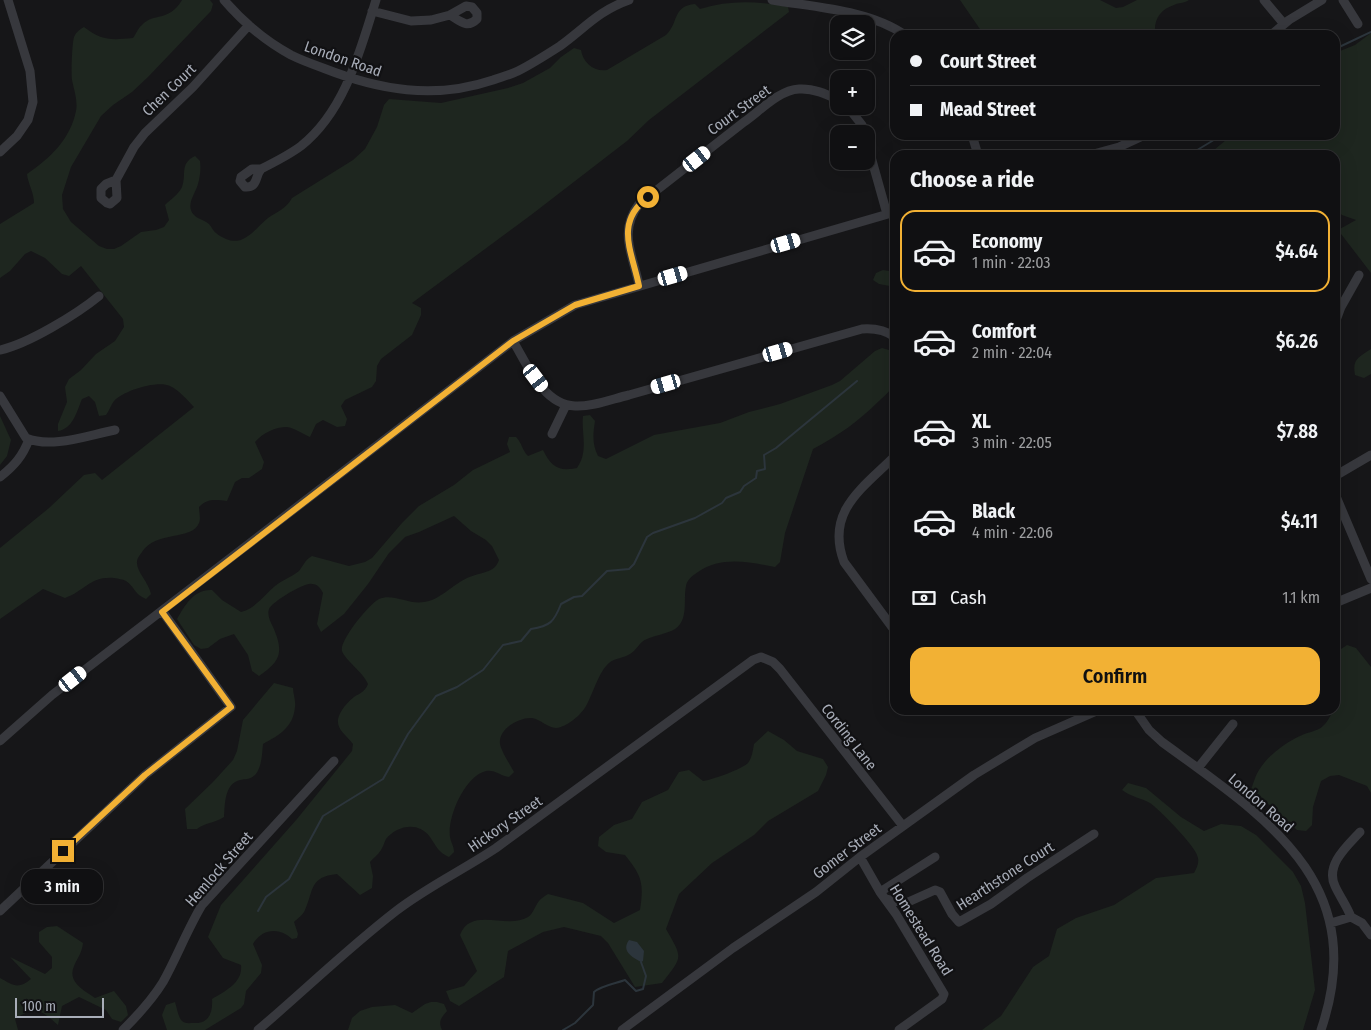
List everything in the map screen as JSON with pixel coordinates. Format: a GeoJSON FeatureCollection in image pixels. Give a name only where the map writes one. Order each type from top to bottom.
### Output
{"type":"FeatureCollection","features":[{"type":"Feature","properties":{"kind":"street"},"geometry":{"type":"LineString","coordinates":[[0,152],[17,136],[28,120],[33,102],[30,71],[8,0]]}},
{"type":"Feature","properties":{"kind":"street","name":"London Road"},"geometry":{"type":"LineString","coordinates":[[224,0],[264,38],[292,56],[375,86],[440,91],[474,86],[516,72],[561,45],[597,15],[629,0]]}},
{"type":"Feature","properties":{"kind":"street"},"geometry":{"type":"LineString","coordinates":[[261,169],[301,145],[332,112],[349,78],[376,0]]}},
{"type":"Feature","properties":{"kind":"street"},"geometry":{"type":"LineString","coordinates":[[772,0],[865,15],[898,30]]}},
{"type":"Feature","properties":{"kind":"street"},"geometry":{"type":"LineString","coordinates":[[1264,0],[1284,24]]}},
{"type":"Feature","properties":{"kind":"street"},"geometry":{"type":"LineString","coordinates":[[1277,30],[1322,0]]}},
{"type":"Feature","properties":{"kind":"street"},"geometry":{"type":"LineString","coordinates":[[1343,0],[1358,24]]}},
{"type":"Feature","properties":{"kind":"street"},"geometry":{"type":"LineString","coordinates":[[372,11],[411,21],[431,20],[450,15]]}},
{"type":"Feature","properties":{"kind":"street","name":"Chen Court"},"geometry":{"type":"LineString","coordinates":[[116,180],[134,147],[145,133],[193,87],[249,25]]}},
{"type":"Feature","properties":{"kind":"street","name":"Court Street"},"geometry":{"type":"LineString","coordinates":[[639,286],[627,234],[632,213],[639,204],[786,93],[798,89],[810,89],[830,96]]}},
{"type":"Feature","properties":{"kind":"street"},"geometry":{"type":"LineString","coordinates":[[1108,150],[1134,140]]}},
{"type":"Feature","properties":{"kind":"street"},"geometry":{"type":"LineString","coordinates":[[875,166],[890,210]]}},
{"type":"Feature","properties":{"kind":"street"},"geometry":{"type":"LineString","coordinates":[[0,741],[53,695],[513,341],[575,305],[890,213]]}},
{"type":"Feature","properties":{"kind":"street"},"geometry":{"type":"LineString","coordinates":[[1340,303],[1359,275]]}},
{"type":"Feature","properties":{"kind":"street"},"geometry":{"type":"LineString","coordinates":[[0,350],[41,333],[88,306],[99,296]]}},
{"type":"Feature","properties":{"kind":"street"},"geometry":{"type":"LineString","coordinates":[[513,341],[545,391],[557,402],[576,406],[590,405],[862,329],[878,329],[890,334]]}},
{"type":"Feature","properties":{"kind":"street"},"geometry":{"type":"LineString","coordinates":[[0,396],[26,438],[29,439],[48,443],[115,430]]}},
{"type":"Feature","properties":{"kind":"street"},"geometry":{"type":"LineString","coordinates":[[552,434],[566,405]]}},
{"type":"Feature","properties":{"kind":"street"},"geometry":{"type":"LineString","coordinates":[[0,477],[15,465],[25,451],[29,439]]}},
{"type":"Feature","properties":{"kind":"street"},"geometry":{"type":"LineString","coordinates":[[1340,473],[1371,456]]}},
{"type":"Feature","properties":{"kind":"street"},"geometry":{"type":"LineString","coordinates":[[890,461],[848,504],[840,522],[838,539],[839,550],[844,562],[890,624]]}},
{"type":"Feature","properties":{"kind":"street"},"geometry":{"type":"LineString","coordinates":[[1340,506],[1371,579]]}},
{"type":"Feature","properties":{"kind":"street"},"geometry":{"type":"LineString","coordinates":[[1340,601],[1371,588]]}},
{"type":"Feature","properties":{"kind":"street"},"geometry":{"type":"LineString","coordinates":[[0,911],[145,775],[231,707],[162,612]]}},
{"type":"Feature","properties":{"kind":"street","name":"Hickory Street"},"geometry":{"type":"LineString","coordinates":[[258,1030],[396,911],[428,888],[466,868],[518,833],[752,660],[764,657],[775,664]]}},
{"type":"Feature","properties":{"kind":"street","name":"Cording Lane"},"geometry":{"type":"LineString","coordinates":[[775,664],[902,826]]}},
{"type":"Feature","properties":{"kind":"street","name":"Gomer Street"},"geometry":{"type":"LineString","coordinates":[[622,1030],[733,948],[816,892],[902,826],[997,760],[1035,738],[1088,715]]}},
{"type":"Feature","properties":{"kind":"street","name":"London Road"},"geometry":{"type":"LineString","coordinates":[[1138,715],[1149,730],[1162,742],[1256,813],[1280,835],[1309,872],[1317,886],[1331,923],[1332,976],[1326,1015],[1321,1030]]}},
{"type":"Feature","properties":{"kind":"street"},"geometry":{"type":"LineString","coordinates":[[1198,768],[1233,724]]}},
{"type":"Feature","properties":{"kind":"street","name":"Hemlock Street"},"geometry":{"type":"LineString","coordinates":[[123,1030],[155,994],[164,980],[189,926],[202,905],[334,761]]}},
{"type":"Feature","properties":{"kind":"street"},"geometry":{"type":"LineString","coordinates":[[1360,832],[1341,852],[1333,869],[1334,884],[1347,905],[1351,917],[1362,923],[1371,935]]}},
{"type":"Feature","properties":{"kind":"street","name":"Hearthstone Court"},"geometry":{"type":"LineString","coordinates":[[883,896],[906,903],[935,890],[940,892],[952,914],[960,922],[991,904],[1094,834]]}},
{"type":"Feature","properties":{"kind":"street"},"geometry":{"type":"LineString","coordinates":[[883,896],[935,856]]}},
{"type":"Feature","properties":{"kind":"street","name":"Homestead Road"},"geometry":{"type":"LineString","coordinates":[[860,857],[944,994],[942,999],[899,1030]]}},
{"type":"Feature","properties":{"kind":"street"},"geometry":{"type":"LineString","coordinates":[[1331,923],[1351,917]]}},
{"type":"Feature","properties":{"kind":"shaded area"},"geometry":{"type":"Polygon","coordinates":[[[182,0],[210,0],[213,4],[211,11],[148,77],[101,116],[71,167],[62,195],[63,209],[71,222],[99,246],[107,249],[121,246],[141,232],[164,227],[169,220],[165,205],[181,190],[185,166],[195,156],[200,161],[200,176],[190,207],[192,213],[209,224],[220,236],[233,241],[239,240],[250,235],[268,218],[290,202],[292,198],[353,160],[365,149],[377,127],[384,105],[389,99],[441,103],[508,88],[523,83],[550,68],[574,48],[581,50],[584,59],[590,66],[598,70],[607,70],[666,35],[679,12],[688,5],[695,4],[700,9],[722,4],[755,3],[788,7],[789,12],[649,120],[627,141],[412,303],[421,308],[421,315],[412,335],[381,359],[377,366],[376,381],[372,387],[345,400],[341,406],[347,419],[345,426],[337,427],[323,420],[316,424],[310,437],[296,430],[283,427],[265,433],[258,439],[255,442],[264,462],[262,469],[249,478],[242,478],[235,482],[227,501],[215,500],[202,504],[199,507],[200,521],[195,529],[156,541],[148,545],[140,555],[137,566],[151,594],[146,599],[139,595],[126,581],[106,578],[99,579],[65,598],[43,589],[0,619],[0,548],[49,508],[84,475],[95,473],[102,480],[194,407],[183,395],[170,386],[149,385],[118,397],[106,415],[99,416],[95,402],[89,396],[82,399],[71,423],[63,430],[58,431],[58,424],[67,402],[65,387],[69,379],[81,370],[96,354],[115,341],[124,327],[123,319],[81,266],[69,276],[62,274],[45,258],[31,251],[25,254],[10,271],[0,278],[0,224],[34,203],[27,174],[58,147],[69,131],[73,121],[76,111],[76,96],[72,80],[74,37],[84,27],[102,37],[133,38],[139,28],[147,21],[172,12],[182,0]]]}},
{"type":"Feature","properties":{"kind":"shaded area"},"geometry":{"type":"Polygon","coordinates":[[[960,0],[1100,0],[1116,8],[1123,7],[1137,0],[1189,0],[1165,9],[1157,19],[1155,30],[981,30],[960,0]]]}},
{"type":"Feature","properties":{"kind":"shaded area"},"geometry":{"type":"Polygon","coordinates":[[[1371,33],[1371,273],[1340,233],[1340,229],[1356,220],[1340,213],[1340,150],[1214,150],[1226,140],[1340,140],[1340,51],[1355,45],[1371,33]]]}},
{"type":"Feature","properties":{"kind":"shaded area"},"geometry":{"type":"Polygon","coordinates":[[[883,270],[890,271],[890,286],[879,284],[873,280],[876,273],[883,270]]]}},
{"type":"Feature","properties":{"kind":"shaded area"},"geometry":{"type":"Polygon","coordinates":[[[882,348],[890,351],[890,390],[856,422],[813,449],[785,533],[780,562],[775,567],[745,562],[726,562],[707,567],[694,575],[687,584],[684,615],[679,625],[672,631],[644,640],[630,654],[609,663],[599,677],[586,706],[573,720],[556,728],[535,719],[527,718],[510,725],[502,733],[500,744],[514,772],[509,777],[492,771],[486,771],[478,774],[471,781],[459,798],[451,819],[450,837],[454,852],[449,857],[440,851],[430,837],[420,829],[414,827],[402,828],[391,834],[386,839],[380,852],[370,862],[373,876],[372,888],[360,895],[337,874],[321,878],[314,886],[304,912],[294,922],[298,934],[297,938],[292,939],[282,932],[271,931],[266,932],[257,939],[253,944],[262,965],[261,973],[246,991],[244,1004],[241,1008],[205,1030],[167,1030],[162,1015],[166,1005],[175,1002],[182,1021],[185,1023],[199,1023],[207,1019],[211,1013],[212,999],[236,982],[241,971],[241,965],[223,958],[208,937],[221,905],[297,819],[352,751],[353,744],[342,732],[338,720],[346,705],[364,691],[368,684],[342,651],[342,646],[350,631],[374,602],[379,599],[390,597],[413,602],[430,601],[467,578],[492,569],[499,560],[492,546],[486,540],[471,531],[454,516],[405,537],[389,553],[368,584],[344,614],[321,632],[317,624],[322,591],[314,584],[308,584],[296,589],[282,597],[269,609],[268,614],[279,643],[279,650],[272,666],[259,676],[252,671],[248,655],[234,634],[220,639],[208,648],[201,649],[194,645],[177,619],[183,608],[195,595],[206,590],[212,590],[222,600],[241,612],[251,608],[278,584],[299,571],[312,556],[349,566],[365,562],[372,558],[419,506],[454,485],[473,470],[510,452],[507,444],[509,437],[516,437],[528,456],[543,450],[556,467],[565,469],[577,468],[581,462],[584,449],[583,416],[590,415],[595,421],[593,435],[595,447],[598,456],[606,459],[654,435],[720,423],[832,385],[840,381],[875,351],[882,348]]]}},
{"type":"Feature","properties":{"kind":"shaded area"},"geometry":{"type":"Polygon","coordinates":[[[1371,349],[1371,374],[1364,378],[1355,375],[1354,370],[1357,359],[1371,349]]]}},
{"type":"Feature","properties":{"kind":"shaded area"},"geometry":{"type":"Polygon","coordinates":[[[0,416],[11,440],[7,456],[0,465],[0,416]]]}},
{"type":"Feature","properties":{"kind":"shaded area"},"geometry":{"type":"Polygon","coordinates":[[[1347,645],[1356,648],[1371,667],[1371,793],[1367,786],[1339,775],[1330,776],[1321,781],[1313,807],[1312,825],[1306,831],[1297,830],[1254,791],[1250,792],[1262,765],[1279,748],[1301,735],[1317,730],[1325,724],[1330,715],[1340,715],[1340,650],[1347,645]]]}},
{"type":"Feature","properties":{"kind":"shaded area"},"geometry":{"type":"Polygon","coordinates":[[[274,683],[293,688],[294,714],[288,726],[280,734],[263,744],[260,764],[255,775],[237,781],[227,792],[224,817],[197,829],[187,829],[185,809],[233,760],[237,751],[243,720],[274,683]]]}},
{"type":"Feature","properties":{"kind":"shaded area"},"geometry":{"type":"Polygon","coordinates":[[[768,731],[784,740],[797,751],[823,759],[828,767],[826,775],[818,791],[768,821],[754,835],[712,863],[679,894],[666,929],[676,946],[678,957],[674,967],[662,983],[635,987],[608,943],[601,936],[564,927],[543,932],[508,951],[504,977],[459,1006],[450,1001],[446,991],[464,986],[477,971],[460,935],[465,926],[472,922],[481,920],[520,920],[530,916],[540,900],[548,894],[583,903],[614,923],[640,910],[642,893],[640,880],[635,869],[625,855],[606,852],[598,846],[599,837],[614,825],[632,819],[642,802],[668,790],[679,772],[689,770],[703,781],[727,774],[745,765],[750,759],[754,744],[768,731]]]}},
{"type":"Feature","properties":{"kind":"shaded area"},"geometry":{"type":"Polygon","coordinates":[[[1128,783],[1146,788],[1181,817],[1204,831],[1221,824],[1241,826],[1256,835],[1293,872],[1301,886],[1305,903],[1315,990],[1303,1030],[982,1030],[1001,1016],[1033,967],[1049,956],[1057,929],[1076,918],[1114,905],[1156,878],[1194,873],[1198,860],[1190,844],[1168,819],[1150,803],[1122,790],[1128,783]]]}},
{"type":"Feature","properties":{"kind":"shaded area"},"geometry":{"type":"Polygon","coordinates":[[[57,926],[83,943],[72,974],[76,982],[95,998],[114,991],[126,1006],[128,1015],[121,1022],[112,1019],[106,1010],[79,997],[62,1006],[58,1025],[42,1013],[33,1011],[15,1019],[18,1030],[0,1030],[0,978],[16,985],[31,979],[10,957],[45,974],[52,968],[52,957],[39,942],[39,932],[47,927],[57,926]]]}},
{"type":"Feature","properties":{"kind":"shaded area"},"geometry":{"type":"Polygon","coordinates":[[[629,940],[637,942],[644,951],[643,961],[641,962],[634,958],[627,950],[626,947],[629,940]]]}},
{"type":"Feature","properties":{"kind":"shaded area"},"geometry":{"type":"Polygon","coordinates":[[[431,1002],[444,1004],[447,1011],[441,1020],[442,1030],[348,1030],[352,1018],[360,1011],[372,1007],[395,1005],[412,1013],[431,1002]]]}},
{"type":"Feature","properties":{"kind":"waterway"},"geometry":{"type":"LineString","coordinates":[[1340,47],[1371,32]]}},
{"type":"Feature","properties":{"kind":"waterway"},"geometry":{"type":"LineString","coordinates":[[1197,150],[1214,140]]}},
{"type":"Feature","properties":{"kind":"waterway"},"geometry":{"type":"LineString","coordinates":[[258,911],[266,897],[289,879],[323,816],[383,779],[408,734],[436,696],[457,687],[483,670],[503,645],[521,641],[531,629],[547,625],[556,615],[561,604],[574,597],[582,596],[607,571],[629,569],[634,564],[647,537],[653,533],[695,518],[722,503],[726,498],[740,492],[744,486],[756,478],[757,471],[765,469],[764,455],[776,448],[857,381]]}},
{"type":"Feature","properties":{"kind":"waterway"},"geometry":{"type":"LineString","coordinates":[[563,1030],[575,1023],[593,1005],[594,992],[600,988],[625,980],[636,991],[643,989],[646,976],[641,962]]}},
{"type":"Feature","properties":{"kind":"route"},"geometry":{"type":"LineString","coordinates":[[63,851],[145,775],[231,707],[162,612],[513,341],[575,305],[639,286],[628,243],[628,224],[632,213],[648,197]]}}]}
